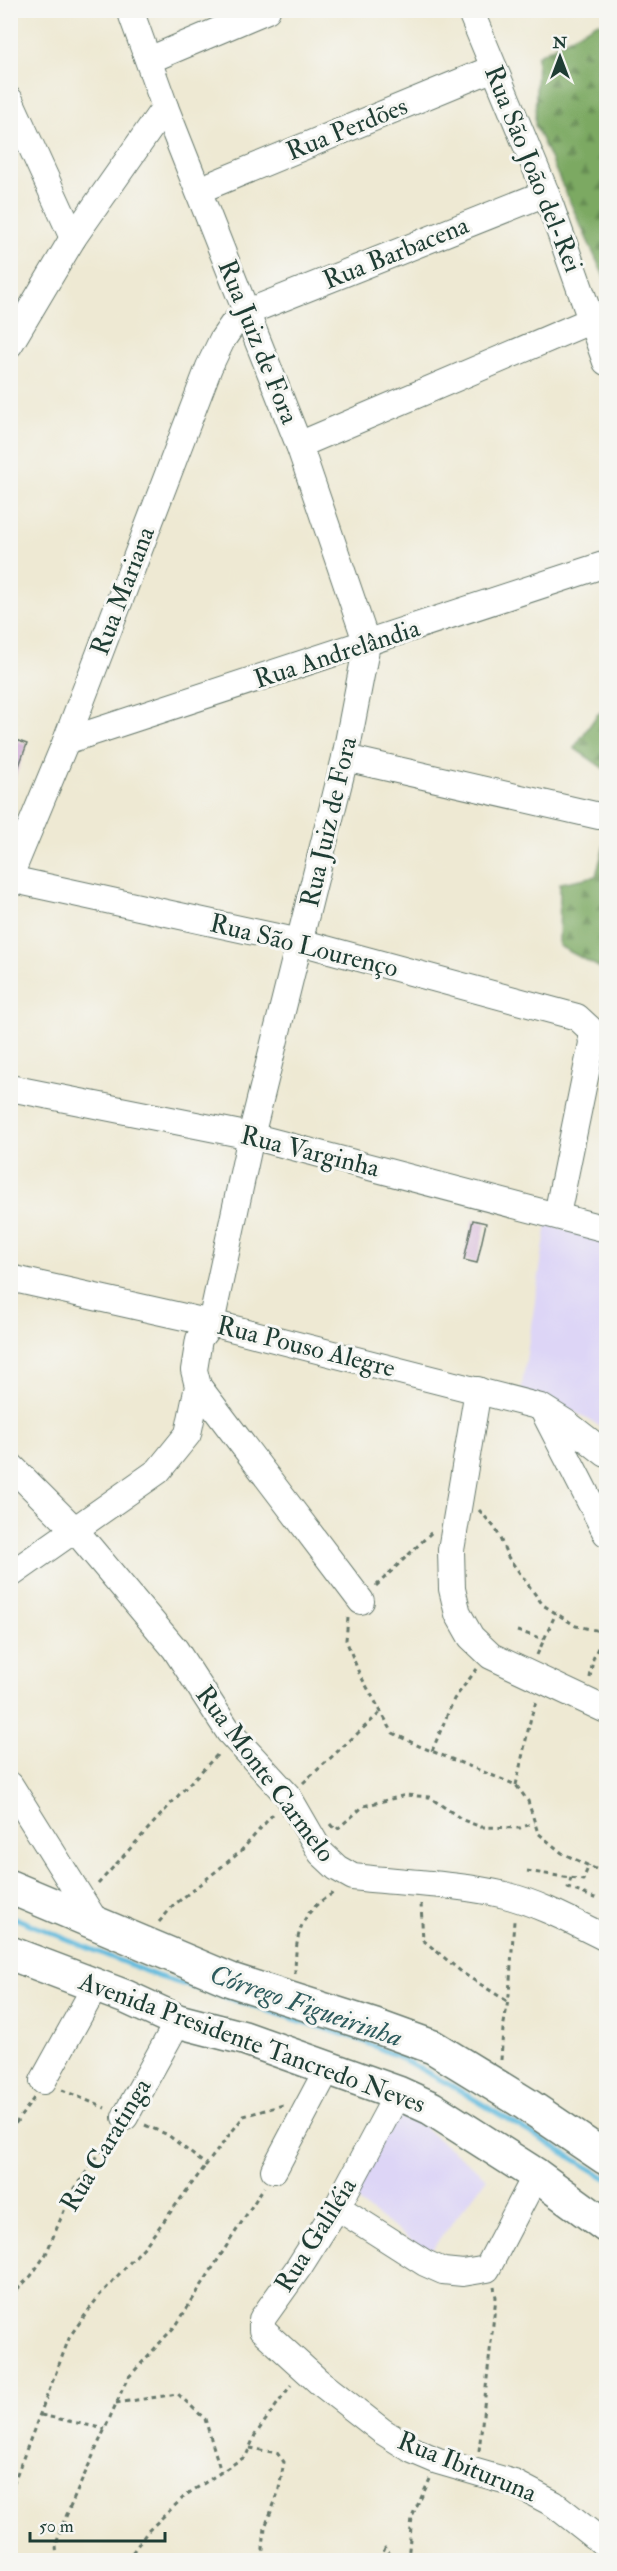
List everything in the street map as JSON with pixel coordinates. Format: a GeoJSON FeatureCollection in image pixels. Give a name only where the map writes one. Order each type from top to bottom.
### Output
{"type":"FeatureCollection","features":[{"type":"Feature","properties":{"kind":"main road","name":"Avenida Presidente Tancredo Neves"},"geometry":{"type":"LineString","coordinates":[[10,1887],[90,1912],[150,1946],[231,1980],[433,2047],[606,2158]]}},
{"type":"Feature","properties":{"kind":"main road","name":"Avenida Presidente Tancredo Neves"},"geometry":{"type":"LineString","coordinates":[[10,1953],[178,2021],[244,2038],[398,2093],[431,2108],[536,2175],[606,2226]]}},
{"type":"Feature","properties":{"kind":"street","name":"Rua Juiz de Fora"},"geometry":{"type":"LineString","coordinates":[[10,1575],[158,1471],[188,1434],[198,1386],[194,1370],[199,1339],[211,1323],[251,1136],[345,758],[367,644],[300,445],[245,313],[130,10]]}},
{"type":"Feature","properties":{"kind":"street"},"geometry":{"type":"LineString","coordinates":[[149,60],[267,10]]}},
{"type":"Feature","properties":{"kind":"street","name":"Rua São João del-Rei"},"geometry":{"type":"LineString","coordinates":[[470,10],[546,193],[606,362]]}},
{"type":"Feature","properties":{"kind":"street","name":"Rua Perdões"},"geometry":{"type":"LineString","coordinates":[[199,190],[494,68]]}},
{"type":"Feature","properties":{"kind":"street"},"geometry":{"type":"LineString","coordinates":[[10,100],[73,238]]}},
{"type":"Feature","properties":{"kind":"street"},"geometry":{"type":"LineString","coordinates":[[10,344],[73,238],[165,107]]}},
{"type":"Feature","properties":{"kind":"street","name":"Rua Barbacena"},"geometry":{"type":"LineString","coordinates":[[245,313],[546,193]]}},
{"type":"Feature","properties":{"kind":"street","name":"Rua Mariana"},"geometry":{"type":"LineString","coordinates":[[10,878],[66,741],[208,367],[222,340],[233,324],[245,313]]}},
{"type":"Feature","properties":{"kind":"street"},"geometry":{"type":"LineString","coordinates":[[300,445],[592,320]]}},
{"type":"Feature","properties":{"kind":"street","name":"Rua Andrelândia"},"geometry":{"type":"LineString","coordinates":[[66,741],[606,564]]}},
{"type":"Feature","properties":{"kind":"street"},"geometry":{"type":"LineString","coordinates":[[345,758],[599,816]]}},
{"type":"Feature","properties":{"kind":"street","name":"Rua São Lourenço"},"geometry":{"type":"LineString","coordinates":[[10,878],[300,942],[577,1017],[590,1029],[592,1043],[556,1215]]}},
{"type":"Feature","properties":{"kind":"street","name":"Rua Varginha"},"geometry":{"type":"LineString","coordinates":[[10,1088],[251,1136],[606,1229]]}},
{"type":"Feature","properties":{"kind":"street","name":"Rua Pouso Alegre"},"geometry":{"type":"LineString","coordinates":[[10,1278],[211,1323],[541,1407],[599,1447]]}},
{"type":"Feature","properties":{"kind":"street"},"geometry":{"type":"LineString","coordinates":[[198,1386],[361,1601]]}},
{"type":"Feature","properties":{"kind":"street"},"geometry":{"type":"LineString","coordinates":[[478,1390],[451,1550],[452,1579],[458,1614],[471,1637],[489,1654],[539,1672],[596,1706]]}},
{"type":"Feature","properties":{"kind":"street"},"geometry":{"type":"LineString","coordinates":[[541,1407],[606,1533]]}},
{"type":"Feature","properties":{"kind":"street","name":"Rua Monte Carmelo"},"geometry":{"type":"LineString","coordinates":[[10,1465],[75,1530],[175,1649],[234,1738],[294,1790],[321,1853],[337,1868],[360,1878],[476,1888],[515,1898],[543,1908],[606,1938]]}},
{"type":"Feature","properties":{"kind":"street"},"geometry":{"type":"LineString","coordinates":[[10,1785],[90,1912]]}},
{"type":"Feature","properties":{"kind":"street"},"geometry":{"type":"LineString","coordinates":[[38,2091],[95,1987]]}},
{"type":"Feature","properties":{"kind":"street","name":"Rua Caratinga"},"geometry":{"type":"LineString","coordinates":[[125,2117],[178,2021]]}},
{"type":"Feature","properties":{"kind":"street"},"geometry":{"type":"LineString","coordinates":[[274,2170],[328,2068]]}},
{"type":"Feature","properties":{"kind":"street","name":"Rua Galiléia"},"geometry":{"type":"LineString","coordinates":[[300,2365],[264,2333],[261,2323],[337,2206],[398,2093]]}},
{"type":"Feature","properties":{"kind":"street"},"geometry":{"type":"LineString","coordinates":[[337,2206],[425,2263],[443,2271],[463,2273],[487,2269],[536,2175]]}},
{"type":"Feature","properties":{"kind":"street","name":"Rua Ibituruna"},"geometry":{"type":"LineString","coordinates":[[300,2365],[382,2431],[412,2450],[438,2461],[477,2470],[514,2483],[554,2504],[606,2545]]}},
{"type":"Feature","properties":{"kind":"path"},"geometry":{"type":"LineString","coordinates":[[460,1491],[496,1529],[508,1557],[543,1605],[576,1626],[606,1631],[593,1659],[596,1706]]}},
{"type":"Feature","properties":{"kind":"path"},"geometry":{"type":"LineString","coordinates":[[454,1528],[431,1532],[361,1601],[348,1619],[346,1640],[359,1673],[393,1733],[516,1785],[528,1801],[538,1833],[562,1853],[606,1874]]}},
{"type":"Feature","properties":{"kind":"path"},"geometry":{"type":"LineString","coordinates":[[516,1785],[531,1717],[544,1639],[556,1613]]}},
{"type":"Feature","properties":{"kind":"path"},"geometry":{"type":"LineString","coordinates":[[517,1631],[544,1639]]}},
{"type":"Feature","properties":{"kind":"path"},"geometry":{"type":"LineString","coordinates":[[432,1751],[454,1699],[489,1654]]}},
{"type":"Feature","properties":{"kind":"path"},"geometry":{"type":"LineString","coordinates":[[150,1946],[155,1927],[174,1905],[240,1852],[294,1790],[381,1712]]}},
{"type":"Feature","properties":{"kind":"path"},"geometry":{"type":"LineString","coordinates":[[90,1912],[187,1786],[234,1738]]}},
{"type":"Feature","properties":{"kind":"path"},"geometry":{"type":"LineString","coordinates":[[336,1830],[364,1806],[406,1795],[429,1797],[463,1820],[481,1827],[520,1828],[534,1823]]}},
{"type":"Feature","properties":{"kind":"path"},"geometry":{"type":"LineString","coordinates":[[527,1870],[583,1880],[589,1866]]}},
{"type":"Feature","properties":{"kind":"path"},"geometry":{"type":"LineString","coordinates":[[297,2001],[296,1947],[305,1916],[331,1894],[360,1878]]}},
{"type":"Feature","properties":{"kind":"path"},"geometry":{"type":"LineString","coordinates":[[571,1878],[568,1888],[598,1899]]}},
{"type":"Feature","properties":{"kind":"path"},"geometry":{"type":"LineString","coordinates":[[420,1884],[423,1940],[464,1974],[508,2002]]}},
{"type":"Feature","properties":{"kind":"path"},"geometry":{"type":"LineString","coordinates":[[499,2088],[515,1898]]}},
{"type":"Feature","properties":{"kind":"path"},"geometry":{"type":"LineString","coordinates":[[10,2131],[38,2091],[125,2117],[168,2135],[206,2165]]}},
{"type":"Feature","properties":{"kind":"path"},"geometry":{"type":"LineString","coordinates":[[11,2490],[70,2336],[99,2295],[145,2246],[244,2116],[282,2105],[306,2111]]}},
{"type":"Feature","properties":{"kind":"path","name":"Rua Caratinga"},"geometry":{"type":"LineString","coordinates":[[10,2296],[31,2276],[46,2254],[71,2194],[125,2117]]}},
{"type":"Feature","properties":{"kind":"path"},"geometry":{"type":"LineString","coordinates":[[57,2560],[56,2546],[60,2530],[127,2379],[177,2325],[274,2170]]}},
{"type":"Feature","properties":{"kind":"path"},"geometry":{"type":"LineString","coordinates":[[477,2470],[496,2297],[494,2283],[487,2269]]}},
{"type":"Feature","properties":{"kind":"path"},"geometry":{"type":"LineString","coordinates":[[127,2560],[148,2531],[186,2495],[246,2456],[255,2435],[287,2393],[300,2365]]}},
{"type":"Feature","properties":{"kind":"path"},"geometry":{"type":"LineString","coordinates":[[116,2403],[178,2394],[205,2419],[221,2472]]}},
{"type":"Feature","properties":{"kind":"path"},"geometry":{"type":"LineString","coordinates":[[41,2415],[105,2429]]}},
{"type":"Feature","properties":{"kind":"path"},"geometry":{"type":"LineString","coordinates":[[250,2448],[277,2453],[284,2462],[278,2494],[265,2527],[262,2560]]}},
{"type":"Feature","properties":{"kind":"path"},"geometry":{"type":"LineString","coordinates":[[408,2560],[412,2517],[438,2461]]}},
{"type":"Feature","properties":{"kind":"path"},"geometry":{"type":"LineString","coordinates":[[380,2560],[385,2548],[395,2560]]}},
{"type":"Feature","properties":{"kind":"shaded area"},"geometry":{"type":"Polygon","coordinates":[[[547,1224],[606,1239],[606,1395],[603,1429],[587,1418],[543,1398],[521,1392],[547,1224]]]}},
{"type":"Feature","properties":{"kind":"shaded area"},"geometry":{"type":"Polygon","coordinates":[[[402,2105],[429,2124],[426,2130],[487,2178],[429,2253],[348,2195],[402,2105]]]}},
{"type":"Feature","properties":{"kind":"green space"},"geometry":{"type":"Polygon","coordinates":[[[598,22],[606,27],[606,281],[535,125],[537,56],[598,22]]]}},
{"type":"Feature","properties":{"kind":"green space"},"geometry":{"type":"Polygon","coordinates":[[[606,708],[606,770],[574,748],[597,715],[606,708]]]}},
{"type":"Feature","properties":{"kind":"green space"},"geometry":{"type":"Polygon","coordinates":[[[606,839],[606,971],[559,946],[560,883],[596,876],[606,839]]]}},
{"type":"Feature","properties":{"kind":"building"},"geometry":{"type":"Polygon","coordinates":[[[10,738],[27,744],[12,785],[10,785],[10,738]]]}},
{"type":"Feature","properties":{"kind":"building"},"geometry":{"type":"Polygon","coordinates":[[[473,1220],[486,1223],[477,1263],[464,1260],[473,1220]]]}},
{"type":"Feature","properties":{"kind":"waterway","name":"Córrego Figueirinha"},"geometry":{"type":"LineString","coordinates":[[10,1916],[157,1976],[355,2038],[397,2056],[452,2086],[606,2178]]}}]}
